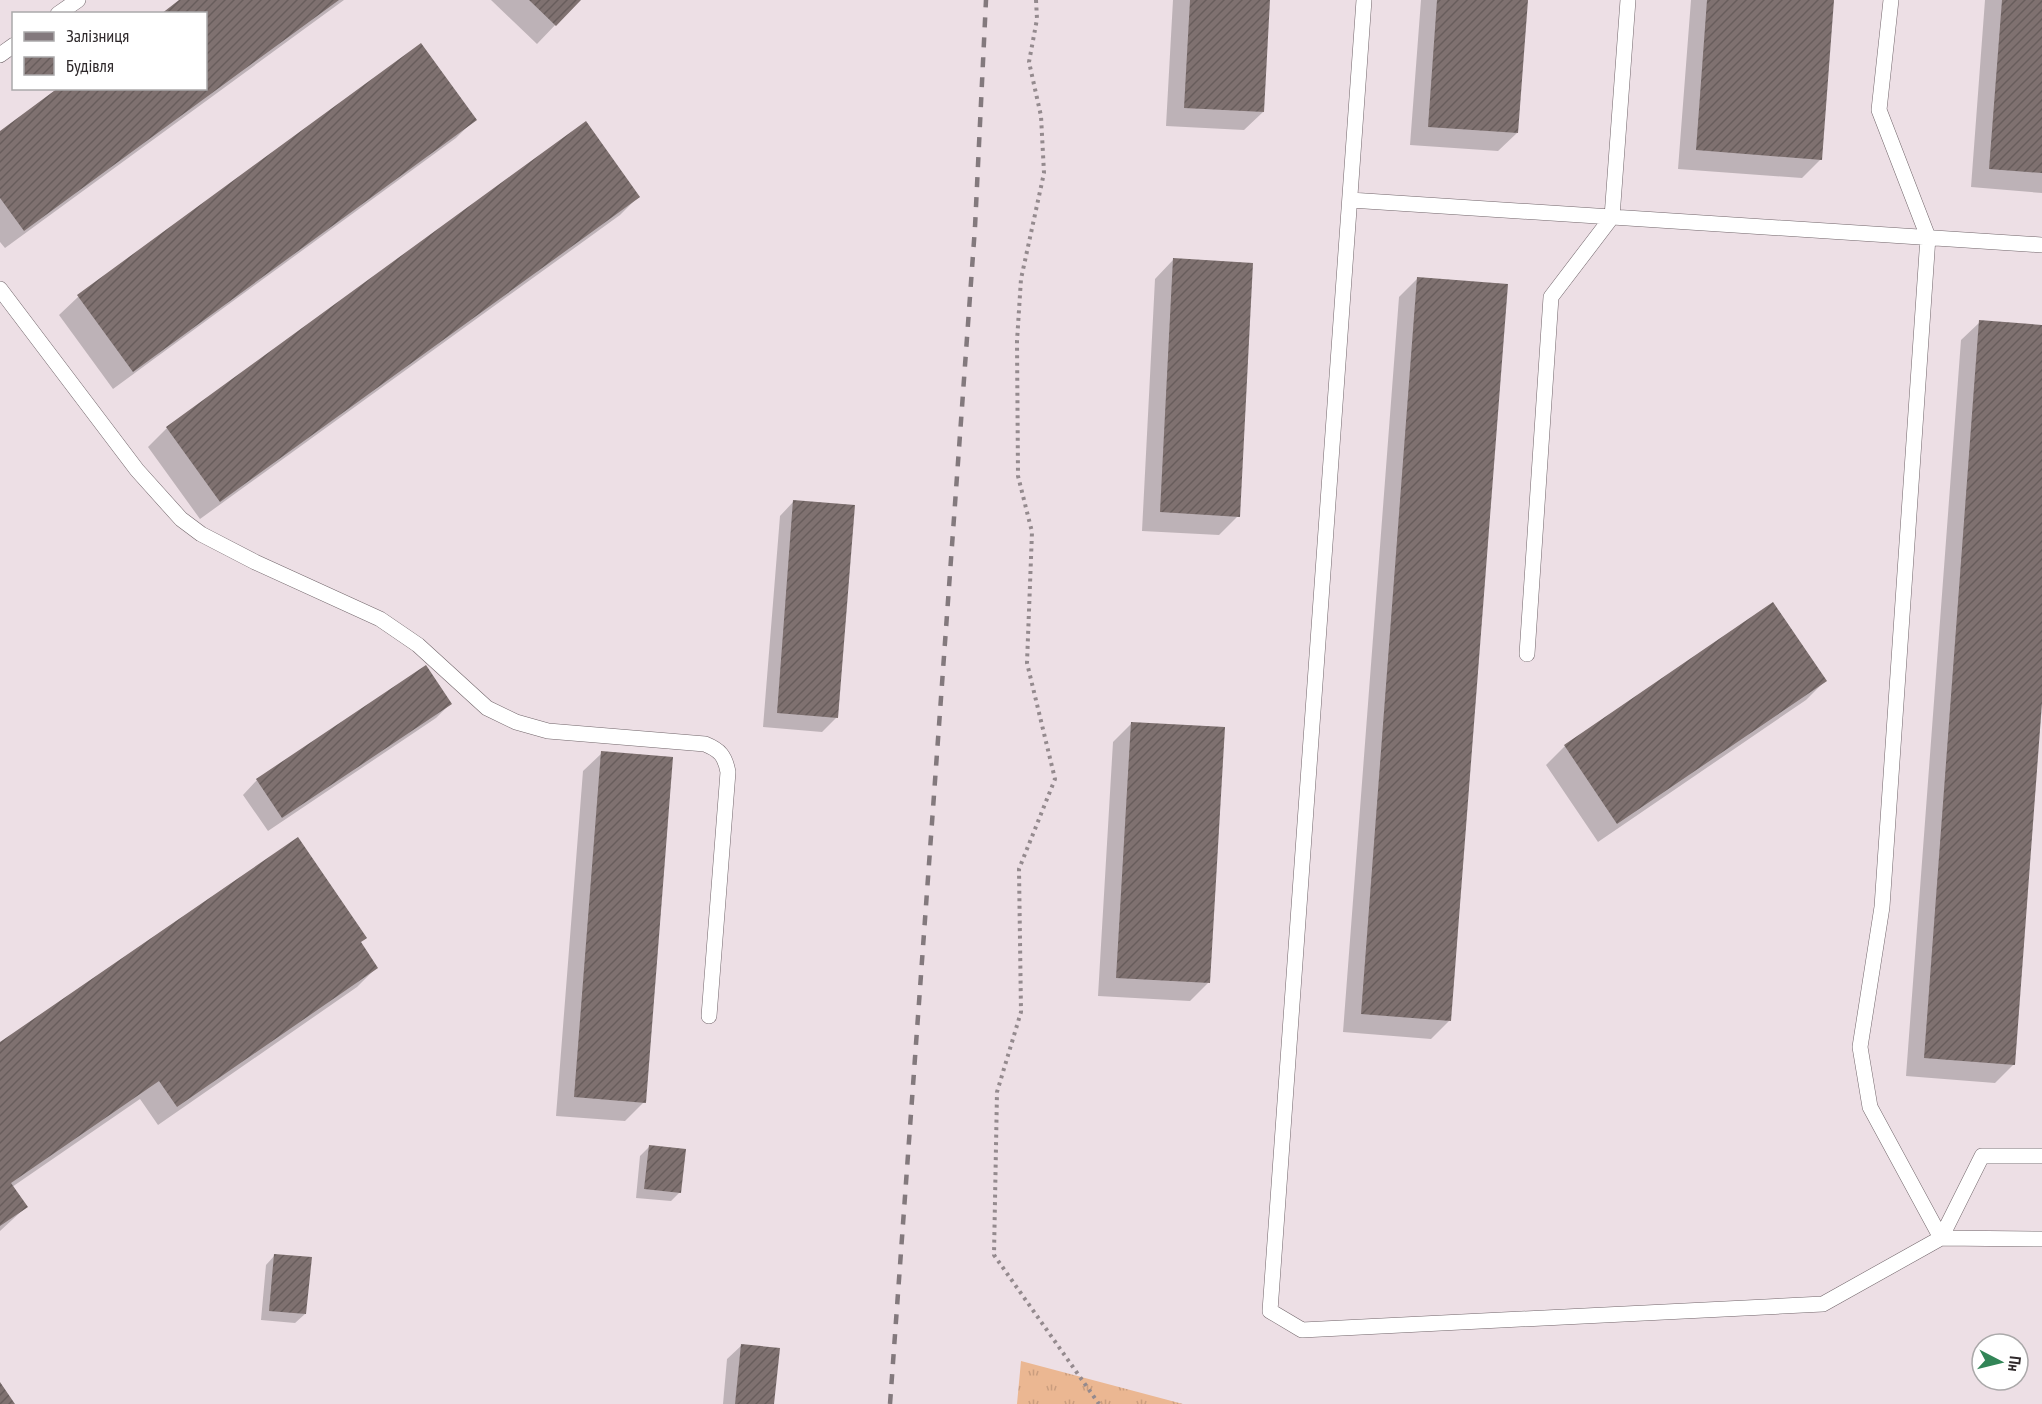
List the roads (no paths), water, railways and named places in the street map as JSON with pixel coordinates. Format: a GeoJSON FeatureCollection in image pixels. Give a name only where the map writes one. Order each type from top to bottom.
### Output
{"type":"FeatureCollection","features":[{"type":"Feature","properties":{"kind":"lane"},"geometry":{"type":"LineString","coordinates":[[61,12],[78,0]]}},
{"type":"Feature","properties":{"kind":"lane"},"geometry":{"type":"LineString","coordinates":[[1364,0],[1270,1311],[1302,1330],[1823,1304],[1941,1238],[2042,1239]]}},
{"type":"Feature","properties":{"kind":"lane"},"geometry":{"type":"LineString","coordinates":[[1527,654],[1551,297],[1612,217],[1628,0]]}},
{"type":"Feature","properties":{"kind":"lane"},"geometry":{"type":"LineString","coordinates":[[1891,0],[1879,110],[1928,237],[1882,907],[1860,1047],[1870,1107],[1941,1238]]}},
{"type":"Feature","properties":{"kind":"lane"},"geometry":{"type":"LineString","coordinates":[[0,56],[12,47]]}},
{"type":"Feature","properties":{"kind":"lane"},"geometry":{"type":"LineString","coordinates":[[1350,200],[2042,245]]}},
{"type":"Feature","properties":{"kind":"lane"},"geometry":{"type":"LineString","coordinates":[[0,289],[143,477],[181,519],[201,534],[245,558],[380,619],[418,645],[487,708],[516,722],[548,731],[705,744],[717,749],[726,759],[728,772],[709,1016]]}},
{"type":"Feature","properties":{"kind":"lane"},"geometry":{"type":"LineString","coordinates":[[1941,1238],[1982,1156],[2042,1156]]}},
{"type":"Feature","properties":{"kind":"railway"},"geometry":{"type":"LineString","coordinates":[[890,1404],[975,227],[986,0]]}}]}
